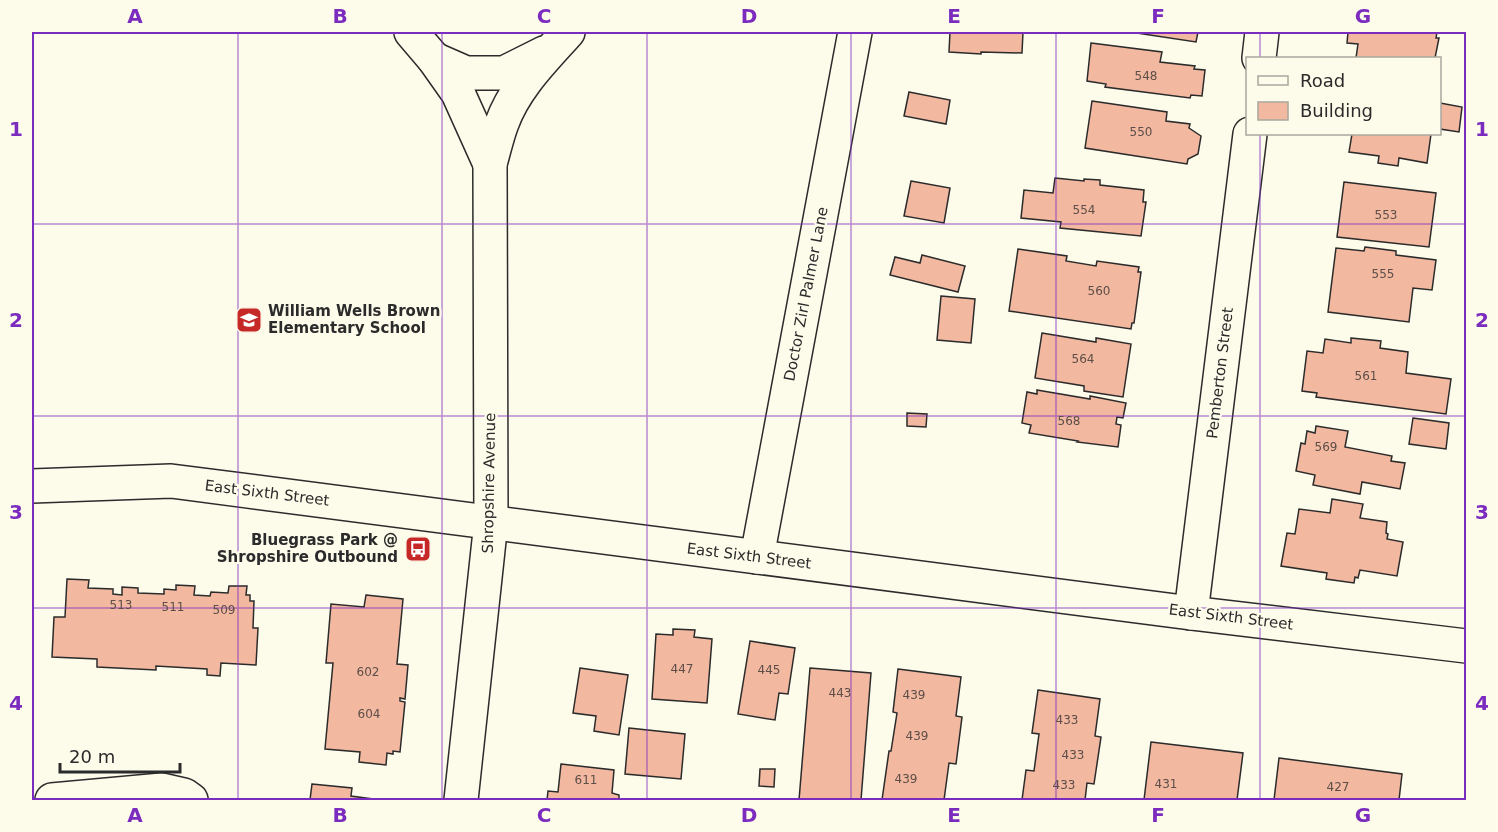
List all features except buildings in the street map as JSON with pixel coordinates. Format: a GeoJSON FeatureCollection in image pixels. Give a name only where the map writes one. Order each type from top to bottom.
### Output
{"type":"FeatureCollection","features":[{"type":"Feature","properties":{"kind":"street","name":"Shropshire Avenue"},"geometry":{"type":"LineString","coordinates":[[411,32],[458,93],[490,164]]}},
{"type":"Feature","properties":{"kind":"street","name":"Doctor Zirl Palmer Lane"},"geometry":{"type":"LineString","coordinates":[[757,557],[855,32]]}},
{"type":"Feature","properties":{"kind":"street"},"geometry":{"type":"LineString","coordinates":[[1259,57],[1262,32]]}},
{"type":"Feature","properties":{"kind":"street","name":"Shropshire Avenue"},"geometry":{"type":"LineString","coordinates":[[434,59],[466,73],[504,73],[560,40]]}},
{"type":"Feature","properties":{"kind":"street","name":"Shropshire Avenue"},"geometry":{"type":"LineString","coordinates":[[461,801],[491,522],[490,164],[502,122],[516,95],[560,40]]}},
{"type":"Feature","properties":{"kind":"street","name":"Pemberton Street"},"geometry":{"type":"LineString","coordinates":[[1191,612],[1250,135]]}},
{"type":"Feature","properties":{"kind":"street","name":"East Sixth Street"},"geometry":{"type":"LineString","coordinates":[[32,486],[171,481],[1467,646]]}},
{"type":"Feature","properties":{"kind":"street"},"geometry":{"type":"LineString","coordinates":[[52,801],[162,790],[184,795],[191,801]]}},
{"type":"Feature","properties":{"kind":"place","name":"William Wells Brown Elementary School"},"geometry":{"type":"Point","coordinates":[249,320]}},
{"type":"Feature","properties":{"kind":"place","name":"Bluegrass Park @ Shropshire Outbound"},"geometry":{"type":"Point","coordinates":[418,549]}}]}
